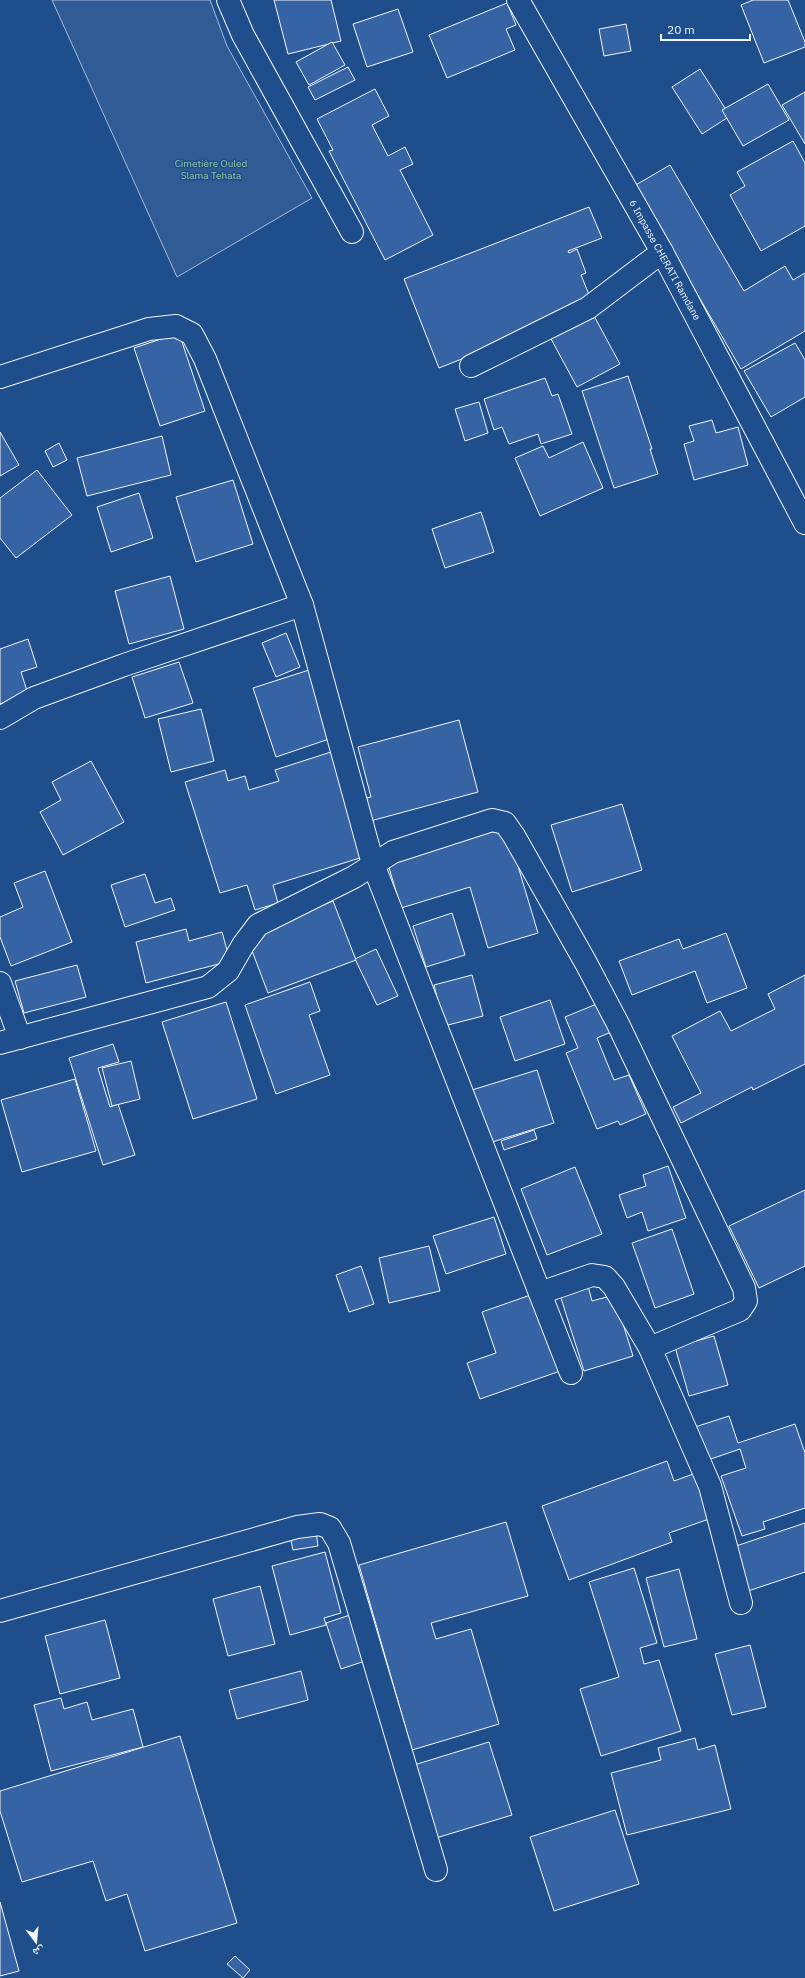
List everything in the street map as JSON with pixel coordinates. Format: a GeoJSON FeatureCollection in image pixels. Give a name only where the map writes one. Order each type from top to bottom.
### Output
{"type":"FeatureCollection","features":[{"type":"Feature","properties":{"kind":"street"},"geometry":{"type":"LineString","coordinates":[[228,0],[244,35],[352,232]]}},
{"type":"Feature","properties":{"kind":"street","name":"6 Impasse CHERATI Ramdane"},"geometry":{"type":"LineString","coordinates":[[518,0],[662,252],[805,523]]}},
{"type":"Feature","properties":{"kind":"street"},"geometry":{"type":"LineString","coordinates":[[471,366],[588,308],[662,252]]}},
{"type":"Feature","properties":{"kind":"street"},"geometry":{"type":"LineString","coordinates":[[0,377],[149,329],[176,326],[192,334],[205,359],[302,605],[373,864],[571,1373]]}},
{"type":"Feature","properties":{"kind":"street"},"geometry":{"type":"LineString","coordinates":[[0,718],[34,698],[124,665],[302,605]]}},
{"type":"Feature","properties":{"kind":"street"},"geometry":{"type":"LineString","coordinates":[[0,983],[10,1040],[208,987],[228,971],[243,945],[258,925],[354,877],[393,852],[492,820],[505,823],[514,836],[586,963],[618,1024],[744,1288],[746,1301],[740,1310],[650,1348]]}},
{"type":"Feature","properties":{"kind":"street"},"geometry":{"type":"LineString","coordinates":[[540,1293],[592,1275],[605,1278],[614,1287],[650,1348],[710,1486],[741,1603]]}},
{"type":"Feature","properties":{"kind":"street"},"geometry":{"type":"LineString","coordinates":[[0,1611],[298,1527],[320,1524],[330,1528],[339,1543],[436,1870]]}},
{"type":"Feature","properties":{"kind":"shaded area","name":"Cimetière Ouled Slama Tehata"},"geometry":{"type":"Polygon","coordinates":[[[52,0],[210,0],[227,46],[312,198],[177,277],[52,0]]]}},
{"type":"Feature","properties":{"kind":"building"},"geometry":{"type":"Polygon","coordinates":[[[274,0],[331,0],[341,41],[288,54],[274,0]]]}},
{"type":"Feature","properties":{"kind":"building"},"geometry":{"type":"Polygon","coordinates":[[[753,0],[788,0],[805,42],[805,47],[764,63],[741,5],[753,0]]]}},
{"type":"Feature","properties":{"kind":"building"},"geometry":{"type":"Polygon","coordinates":[[[507,3],[516,25],[506,29],[515,50],[447,78],[429,35],[507,3]]]}},
{"type":"Feature","properties":{"kind":"building"},"geometry":{"type":"Polygon","coordinates":[[[398,9],[413,52],[367,67],[353,24],[398,9]]]}},
{"type":"Feature","properties":{"kind":"building"},"geometry":{"type":"Polygon","coordinates":[[[626,24],[631,51],[604,56],[599,29],[626,24]]]}},
{"type":"Feature","properties":{"kind":"building"},"geometry":{"type":"Polygon","coordinates":[[[332,42],[345,65],[309,85],[296,62],[332,42]]]}},
{"type":"Feature","properties":{"kind":"building"},"geometry":{"type":"Polygon","coordinates":[[[348,67],[355,80],[315,100],[308,87],[348,67]]]}},
{"type":"Feature","properties":{"kind":"building"},"geometry":{"type":"Polygon","coordinates":[[[700,69],[730,116],[702,134],[672,87],[700,69]]]}},
{"type":"Feature","properties":{"kind":"building"},"geometry":{"type":"Polygon","coordinates":[[[768,84],[789,120],[743,146],[722,110],[768,84]]]}},
{"type":"Feature","properties":{"kind":"building"},"geometry":{"type":"Polygon","coordinates":[[[375,89],[389,116],[372,125],[388,156],[405,147],[413,164],[400,170],[433,235],[385,260],[329,151],[333,150],[317,119],[375,89]]]}},
{"type":"Feature","properties":{"kind":"building"},"geometry":{"type":"Polygon","coordinates":[[[805,92],[805,144],[782,105],[805,92]]]}},
{"type":"Feature","properties":{"kind":"building"},"geometry":{"type":"Polygon","coordinates":[[[793,141],[805,163],[805,226],[761,251],[730,195],[745,186],[737,172],[793,141]]]}},
{"type":"Feature","properties":{"kind":"building"},"geometry":{"type":"Polygon","coordinates":[[[670,165],[744,291],[785,266],[793,280],[805,273],[805,331],[741,369],[634,186],[670,165]]]}},
{"type":"Feature","properties":{"kind":"building"},"geometry":{"type":"Polygon","coordinates":[[[589,207],[602,238],[568,251],[569,253],[577,249],[586,273],[581,275],[592,302],[540,328],[439,368],[404,279],[589,207]]]}},
{"type":"Feature","properties":{"kind":"building"},"geometry":{"type":"Polygon","coordinates":[[[593,314],[620,364],[577,387],[550,337],[593,314]]]}},
{"type":"Feature","properties":{"kind":"building"},"geometry":{"type":"Polygon","coordinates":[[[179,333],[205,411],[160,426],[134,348],[179,333]]]}},
{"type":"Feature","properties":{"kind":"building"},"geometry":{"type":"Polygon","coordinates":[[[795,343],[805,360],[805,397],[771,417],[744,371],[795,343]]]}},
{"type":"Feature","properties":{"kind":"building"},"geometry":{"type":"Polygon","coordinates":[[[628,376],[652,449],[650,449],[658,474],[614,488],[582,391],[628,376]]]}},
{"type":"Feature","properties":{"kind":"building"},"geometry":{"type":"Polygon","coordinates":[[[545,378],[552,396],[558,394],[572,434],[541,444],[538,434],[509,444],[502,427],[494,430],[484,399],[545,378]]]}},
{"type":"Feature","properties":{"kind":"building"},"geometry":{"type":"Polygon","coordinates":[[[479,402],[488,433],[465,441],[455,409],[479,402]]]}},
{"type":"Feature","properties":{"kind":"building"},"geometry":{"type":"Polygon","coordinates":[[[712,420],[716,433],[738,427],[748,465],[694,480],[684,444],[694,441],[689,426],[712,420]]]}},
{"type":"Feature","properties":{"kind":"building"},"geometry":{"type":"Polygon","coordinates":[[[0,432],[19,465],[0,476],[0,432]]]}},
{"type":"Feature","properties":{"kind":"building"},"geometry":{"type":"Polygon","coordinates":[[[162,436],[171,475],[87,496],[77,458],[162,436]]]}},
{"type":"Feature","properties":{"kind":"building"},"geometry":{"type":"Polygon","coordinates":[[[583,442],[603,488],[540,516],[515,458],[543,446],[549,458],[583,442]]]}},
{"type":"Feature","properties":{"kind":"building"},"geometry":{"type":"Polygon","coordinates":[[[59,443],[67,460],[53,467],[45,451],[59,443]]]}},
{"type":"Feature","properties":{"kind":"building"},"geometry":{"type":"Polygon","coordinates":[[[37,470],[72,515],[16,558],[0,538],[0,498],[37,470]]]}},
{"type":"Feature","properties":{"kind":"building"},"geometry":{"type":"Polygon","coordinates":[[[233,480],[253,544],[196,562],[176,497],[233,480]]]}},
{"type":"Feature","properties":{"kind":"building"},"geometry":{"type":"Polygon","coordinates":[[[139,493],[153,538],[111,552],[97,507],[139,493]]]}},
{"type":"Feature","properties":{"kind":"building"},"geometry":{"type":"Polygon","coordinates":[[[481,512],[494,552],[445,568],[432,529],[481,512]]]}},
{"type":"Feature","properties":{"kind":"building"},"geometry":{"type":"Polygon","coordinates":[[[170,576],[184,629],[129,644],[115,591],[170,576]]]}},
{"type":"Feature","properties":{"kind":"building"},"geometry":{"type":"Polygon","coordinates":[[[286,633],[300,667],[276,677],[262,643],[286,633]]]}},
{"type":"Feature","properties":{"kind":"building"},"geometry":{"type":"Polygon","coordinates":[[[28,639],[37,667],[21,672],[28,694],[0,704],[0,649],[28,639]]]}},
{"type":"Feature","properties":{"kind":"building"},"geometry":{"type":"Polygon","coordinates":[[[179,662],[193,703],[145,718],[132,677],[179,662]]]}},
{"type":"Feature","properties":{"kind":"building"},"geometry":{"type":"Polygon","coordinates":[[[309,670],[332,738],[276,757],[253,688],[309,670]]]}},
{"type":"Feature","properties":{"kind":"building"},"geometry":{"type":"Polygon","coordinates":[[[201,709],[214,761],[171,772],[158,719],[201,709]]]}},
{"type":"Feature","properties":{"kind":"building"},"geometry":{"type":"Polygon","coordinates":[[[459,720],[478,792],[363,823],[357,800],[371,797],[358,747],[459,720]]]}},
{"type":"Feature","properties":{"kind":"building"},"geometry":{"type":"Polygon","coordinates":[[[331,752],[363,857],[273,885],[278,903],[255,910],[247,885],[220,893],[185,782],[225,770],[228,781],[245,776],[249,790],[279,781],[275,770],[331,752]]]}},
{"type":"Feature","properties":{"kind":"building"},"geometry":{"type":"Polygon","coordinates":[[[91,761],[124,822],[63,855],[40,812],[61,800],[52,782],[91,761]]]}},
{"type":"Feature","properties":{"kind":"building"},"geometry":{"type":"Polygon","coordinates":[[[622,804],[642,870],[572,892],[551,825],[622,804]]]}},
{"type":"Feature","properties":{"kind":"building"},"geometry":{"type":"Polygon","coordinates":[[[506,826],[538,933],[488,948],[470,887],[401,908],[387,861],[506,826]]]}},
{"type":"Feature","properties":{"kind":"building"},"geometry":{"type":"Polygon","coordinates":[[[45,871],[72,942],[11,966],[0,937],[0,917],[23,907],[14,883],[45,871]]]}},
{"type":"Feature","properties":{"kind":"building"},"geometry":{"type":"Polygon","coordinates":[[[145,874],[155,903],[171,898],[175,910],[125,927],[111,885],[145,874]]]}},
{"type":"Feature","properties":{"kind":"building"},"geometry":{"type":"Polygon","coordinates":[[[333,901],[356,960],[268,993],[246,935],[333,901]]]}},
{"type":"Feature","properties":{"kind":"building"},"geometry":{"type":"Polygon","coordinates":[[[452,913],[465,955],[426,967],[413,926],[452,913]]]}},
{"type":"Feature","properties":{"kind":"building"},"geometry":{"type":"Polygon","coordinates":[[[186,929],[189,941],[222,932],[230,961],[146,983],[136,942],[186,929]]]}},
{"type":"Feature","properties":{"kind":"building"},"geometry":{"type":"Polygon","coordinates":[[[726,933],[747,988],[707,1003],[695,971],[632,995],[619,961],[679,939],[683,949],[726,933]]]}},
{"type":"Feature","properties":{"kind":"building"},"geometry":{"type":"Polygon","coordinates":[[[376,949],[398,996],[377,1005],[355,959],[376,949]]]}},
{"type":"Feature","properties":{"kind":"building"},"geometry":{"type":"Polygon","coordinates":[[[77,965],[86,997],[24,1013],[15,981],[77,965]]]}},
{"type":"Feature","properties":{"kind":"building"},"geometry":{"type":"Polygon","coordinates":[[[472,975],[483,1016],[444,1026],[434,985],[472,975]]]}},
{"type":"Feature","properties":{"kind":"building"},"geometry":{"type":"Polygon","coordinates":[[[805,975],[805,1064],[753,1090],[752,1087],[681,1123],[673,1107],[701,1093],[672,1036],[720,1011],[731,1031],[775,1009],[768,994],[805,975]]]}},
{"type":"Feature","properties":{"kind":"building"},"geometry":{"type":"Polygon","coordinates":[[[310,982],[320,1011],[309,1015],[330,1075],[276,1094],[245,1005],[310,982]]]}},
{"type":"Feature","properties":{"kind":"building"},"geometry":{"type":"Polygon","coordinates":[[[550,1000],[565,1044],[515,1061],[500,1017],[550,1000]]]}},
{"type":"Feature","properties":{"kind":"building"},"geometry":{"type":"Polygon","coordinates":[[[604,1001],[616,1030],[597,1038],[614,1080],[629,1075],[646,1114],[620,1125],[618,1121],[597,1129],[566,1053],[578,1048],[565,1017],[604,1001]]]}},
{"type":"Feature","properties":{"kind":"building"},"geometry":{"type":"Polygon","coordinates":[[[226,1002],[257,1099],[193,1119],[162,1022],[226,1002]]]}},
{"type":"Feature","properties":{"kind":"building"},"geometry":{"type":"Polygon","coordinates":[[[113,1044],[119,1062],[98,1068],[110,1107],[118,1104],[135,1155],[103,1165],[69,1058],[113,1044]]]}},
{"type":"Feature","properties":{"kind":"building"},"geometry":{"type":"Polygon","coordinates":[[[131,1061],[140,1099],[112,1106],[102,1068],[131,1061]]]}},
{"type":"Feature","properties":{"kind":"building"},"geometry":{"type":"Polygon","coordinates":[[[537,1070],[554,1123],[489,1143],[472,1090],[537,1070]]]}},
{"type":"Feature","properties":{"kind":"building"},"geometry":{"type":"Polygon","coordinates":[[[75,1079],[96,1151],[22,1172],[1,1100],[75,1079]]]}},
{"type":"Feature","properties":{"kind":"building"},"geometry":{"type":"Polygon","coordinates":[[[534,1130],[537,1139],[504,1150],[501,1141],[534,1130]]]}},
{"type":"Feature","properties":{"kind":"building"},"geometry":{"type":"Polygon","coordinates":[[[668,1166],[686,1218],[648,1231],[642,1212],[627,1218],[619,1195],[646,1186],[643,1175],[668,1166]]]}},
{"type":"Feature","properties":{"kind":"building"},"geometry":{"type":"Polygon","coordinates":[[[575,1167],[602,1234],[547,1255],[521,1189],[575,1167]]]}},
{"type":"Feature","properties":{"kind":"building"},"geometry":{"type":"Polygon","coordinates":[[[805,1190],[805,1266],[759,1288],[729,1226],[805,1190]]]}},
{"type":"Feature","properties":{"kind":"building"},"geometry":{"type":"Polygon","coordinates":[[[494,1217],[506,1254],[446,1274],[433,1236],[494,1217]]]}},
{"type":"Feature","properties":{"kind":"building"},"geometry":{"type":"Polygon","coordinates":[[[672,1229],[694,1294],[655,1308],[632,1243],[672,1229]]]}},
{"type":"Feature","properties":{"kind":"building"},"geometry":{"type":"Polygon","coordinates":[[[429,1246],[440,1291],[389,1303],[379,1258],[429,1246]]]}},
{"type":"Feature","properties":{"kind":"building"},"geometry":{"type":"Polygon","coordinates":[[[361,1266],[374,1304],[349,1312],[336,1275],[361,1266]]]}},
{"type":"Feature","properties":{"kind":"building"},"geometry":{"type":"Polygon","coordinates":[[[588,1286],[592,1301],[614,1295],[633,1356],[584,1371],[560,1295],[588,1286]]]}},
{"type":"Feature","properties":{"kind":"building"},"geometry":{"type":"Polygon","coordinates":[[[539,1292],[566,1369],[480,1399],[467,1363],[496,1353],[482,1312],[539,1292]]]}},
{"type":"Feature","properties":{"kind":"building"},"geometry":{"type":"Polygon","coordinates":[[[714,1336],[728,1385],[689,1396],[675,1347],[714,1336]]]}},
{"type":"Feature","properties":{"kind":"building"},"geometry":{"type":"Polygon","coordinates":[[[729,1416],[738,1443],[795,1424],[805,1453],[805,1508],[763,1522],[765,1529],[742,1536],[721,1476],[746,1468],[740,1449],[705,1461],[695,1427],[729,1416]]]}},
{"type":"Feature","properties":{"kind":"building"},"geometry":{"type":"Polygon","coordinates":[[[667,1461],[674,1481],[696,1473],[712,1518],[669,1533],[672,1542],[569,1580],[542,1506],[667,1461]]]}},
{"type":"Feature","properties":{"kind":"building"},"geometry":{"type":"Polygon","coordinates":[[[506,1522],[528,1596],[431,1623],[436,1639],[471,1629],[499,1724],[412,1750],[359,1565],[506,1522]]]}},
{"type":"Feature","properties":{"kind":"building"},"geometry":{"type":"Polygon","coordinates":[[[805,1523],[805,1572],[748,1591],[733,1547],[805,1523]]]}},
{"type":"Feature","properties":{"kind":"building"},"geometry":{"type":"Polygon","coordinates":[[[316,1531],[318,1546],[293,1550],[290,1536],[316,1531]]]}},
{"type":"Feature","properties":{"kind":"building"},"geometry":{"type":"Polygon","coordinates":[[[325,1552],[341,1613],[324,1618],[326,1625],[290,1635],[272,1566],[325,1552]]]}},
{"type":"Feature","properties":{"kind":"building"},"geometry":{"type":"Polygon","coordinates":[[[634,1568],[657,1643],[640,1648],[644,1664],[659,1660],[681,1731],[601,1756],[580,1689],[619,1677],[589,1582],[634,1568]]]}},
{"type":"Feature","properties":{"kind":"building"},"geometry":{"type":"Polygon","coordinates":[[[679,1569],[697,1639],[664,1647],[646,1578],[679,1569]]]}},
{"type":"Feature","properties":{"kind":"building"},"geometry":{"type":"Polygon","coordinates":[[[260,1586],[275,1644],[228,1656],[213,1599],[260,1586]]]}},
{"type":"Feature","properties":{"kind":"building"},"geometry":{"type":"Polygon","coordinates":[[[350,1615],[365,1661],[341,1669],[326,1623],[350,1615]]]}},
{"type":"Feature","properties":{"kind":"building"},"geometry":{"type":"Polygon","coordinates":[[[105,1620],[120,1678],[60,1694],[45,1636],[105,1620]]]}},
{"type":"Feature","properties":{"kind":"building"},"geometry":{"type":"Polygon","coordinates":[[[750,1645],[766,1707],[732,1715],[715,1654],[750,1645]]]}},
{"type":"Feature","properties":{"kind":"building"},"geometry":{"type":"Polygon","coordinates":[[[301,1671],[308,1700],[237,1719],[229,1690],[301,1671]]]}},
{"type":"Feature","properties":{"kind":"building"},"geometry":{"type":"Polygon","coordinates":[[[61,1698],[64,1709],[87,1702],[92,1720],[133,1709],[143,1747],[51,1771],[34,1705],[61,1698]]]}},
{"type":"Feature","properties":{"kind":"building"},"geometry":{"type":"Polygon","coordinates":[[[180,1736],[237,1923],[145,1951],[127,1894],[106,1901],[93,1861],[22,1882],[0,1811],[0,1791],[180,1736]]]}},
{"type":"Feature","properties":{"kind":"building"},"geometry":{"type":"Polygon","coordinates":[[[695,1738],[698,1750],[715,1745],[731,1809],[627,1835],[611,1773],[661,1760],[658,1748],[695,1738]]]}},
{"type":"Feature","properties":{"kind":"building"},"geometry":{"type":"Polygon","coordinates":[[[489,1742],[512,1815],[436,1838],[414,1765],[489,1742]]]}},
{"type":"Feature","properties":{"kind":"building"},"geometry":{"type":"Polygon","coordinates":[[[615,1810],[639,1884],[554,1911],[530,1837],[615,1810]]]}},
{"type":"Feature","properties":{"kind":"building"},"geometry":{"type":"Polygon","coordinates":[[[0,1902],[19,1971],[0,1976],[0,1902]]]}},
{"type":"Feature","properties":{"kind":"building"},"geometry":{"type":"Polygon","coordinates":[[[235,1956],[250,1970],[243,1978],[227,1964],[235,1956]]]}}]}
